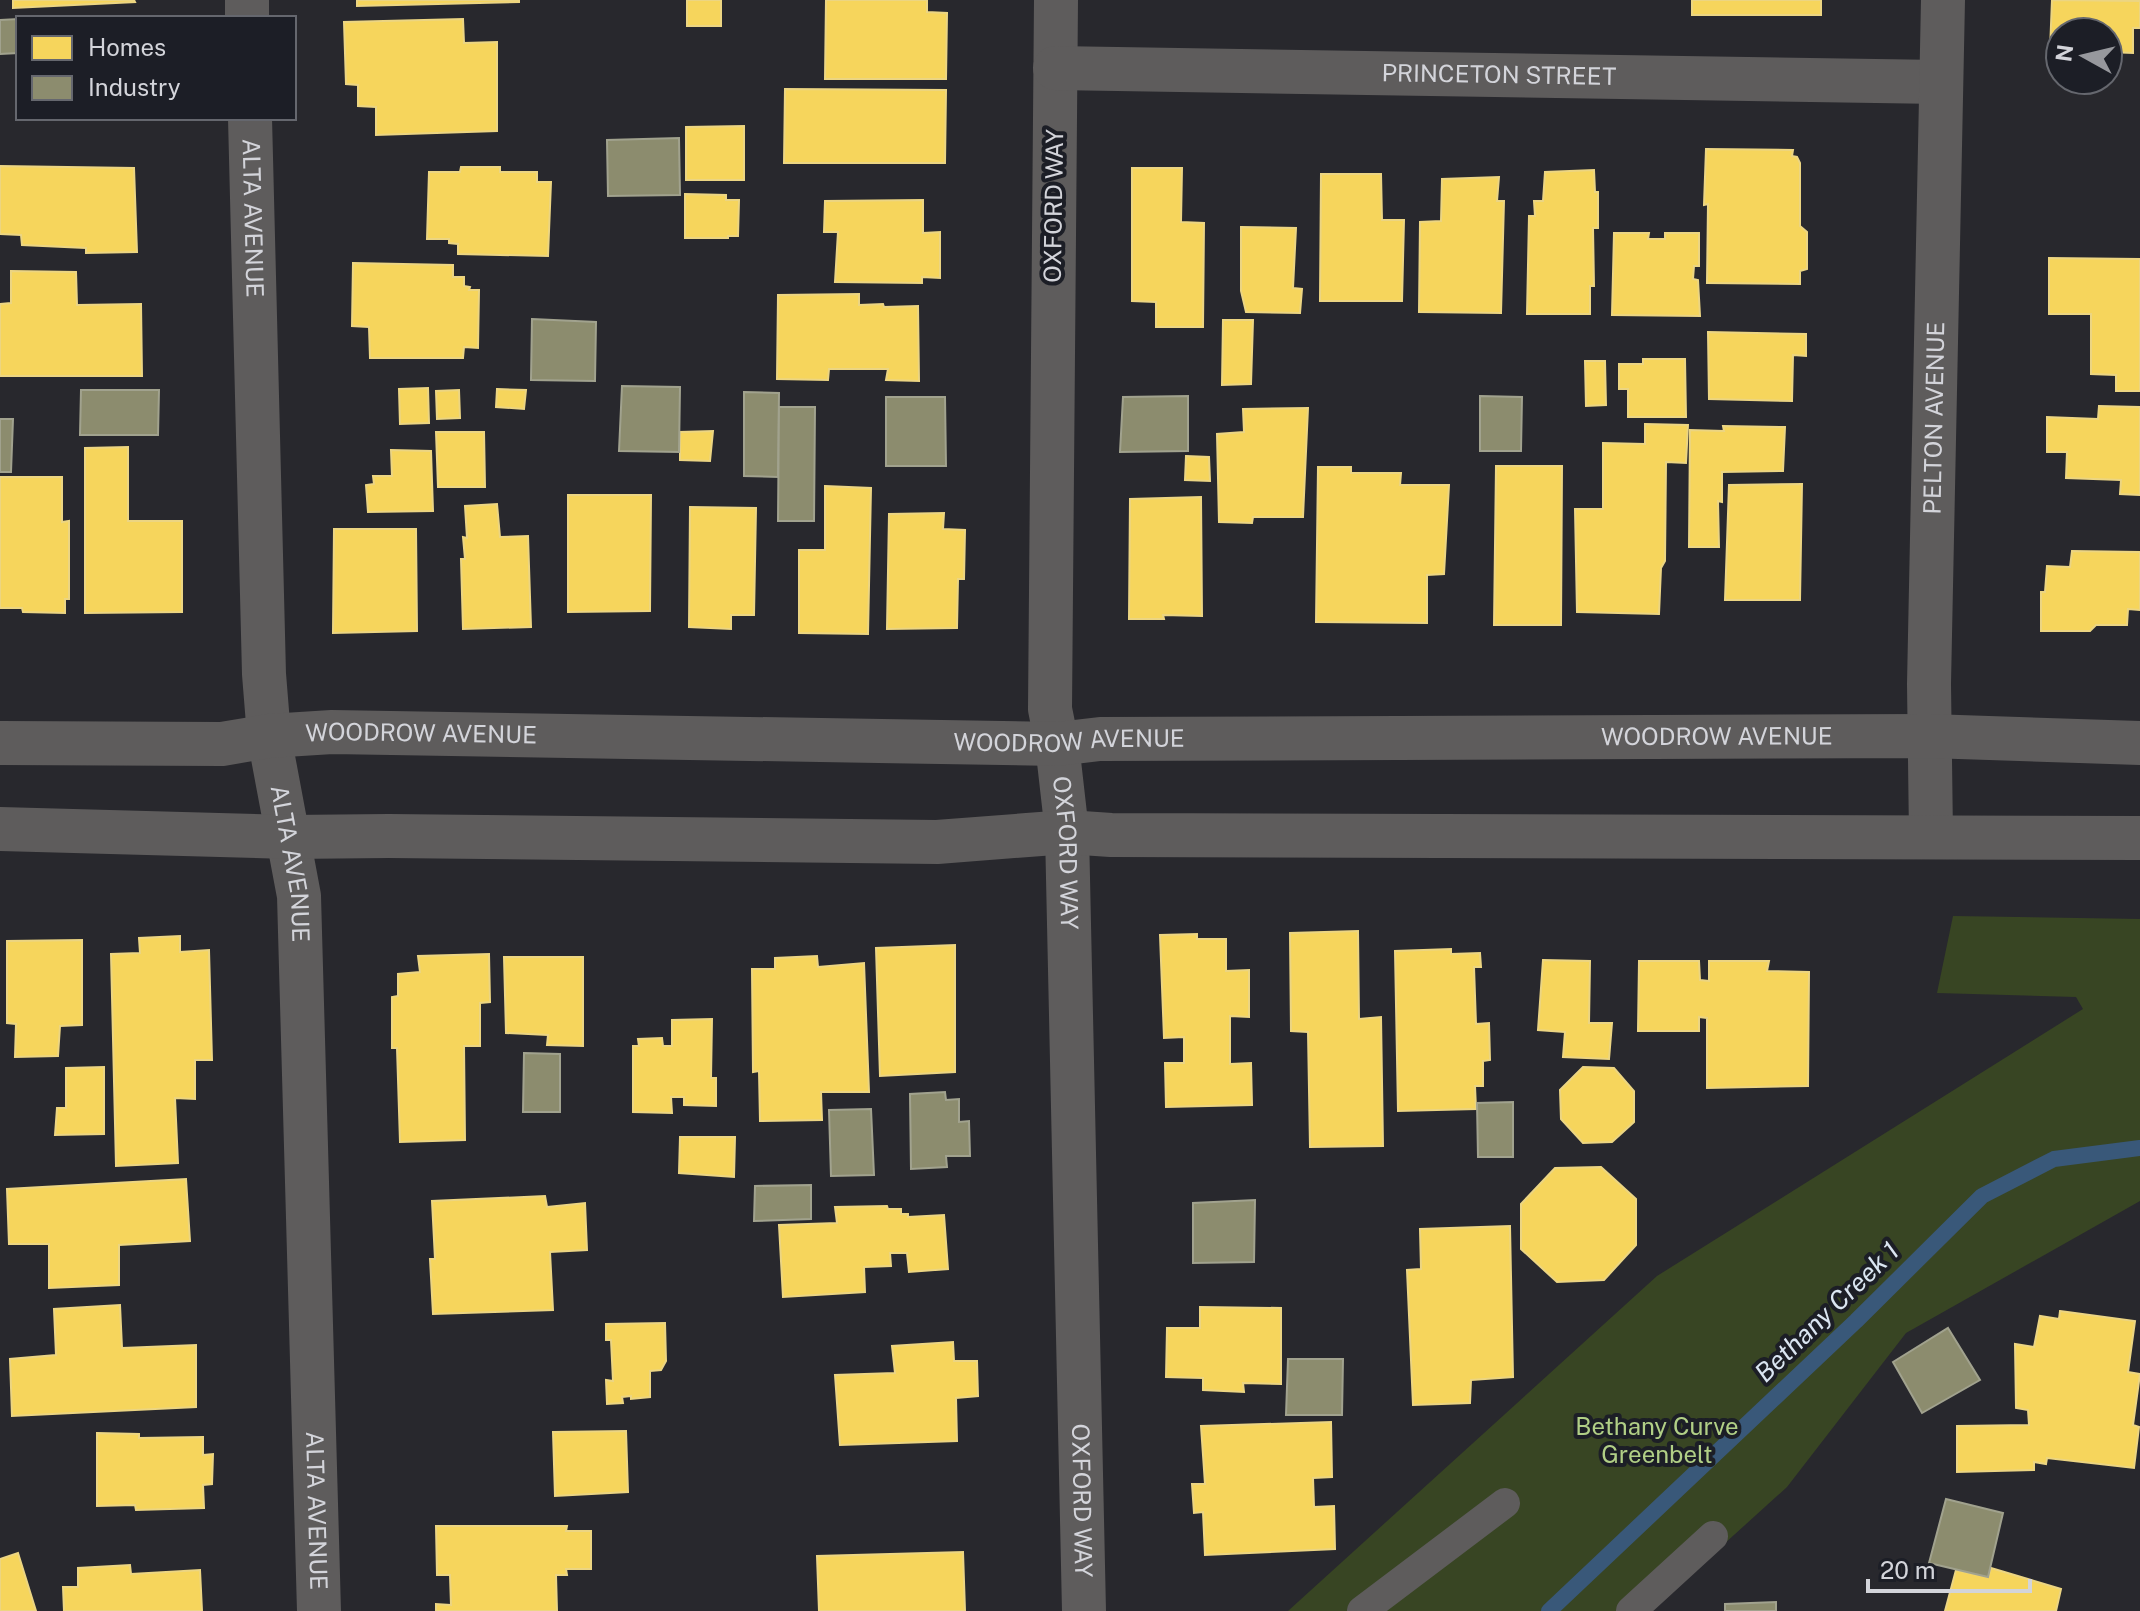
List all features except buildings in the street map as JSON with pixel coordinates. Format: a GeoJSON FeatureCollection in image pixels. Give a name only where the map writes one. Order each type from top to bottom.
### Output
{"type":"FeatureCollection","features":[{"type":"Feature","properties":{"kind":"street","name":"OXFORD WAY"},"geometry":{"type":"LineString","coordinates":[[1056,0],[1050,709],[1067,832],[1084,1611]]}},
{"type":"Feature","properties":{"kind":"street","name":"PELTON AVENUE"},"geometry":{"type":"LineString","coordinates":[[1931,836],[1929,736],[1943,0]]}},
{"type":"Feature","properties":{"kind":"street","name":"PRINCETON STREET"},"geometry":{"type":"LineString","coordinates":[[1055,68],[1941,82]]}},
{"type":"Feature","properties":{"kind":"street","name":"ALTA AVENUE"},"geometry":{"type":"LineString","coordinates":[[250,120],[264,674],[269,736],[299,896],[319,1611]]}},
{"type":"Feature","properties":{"kind":"street","name":"WOODROW AVENUE"},"geometry":{"type":"LineString","coordinates":[[0,743],[222,744],[269,736],[332,732],[1057,744],[1100,739],[1929,736],[2140,743]]}},
{"type":"Feature","properties":{"kind":"street"},"geometry":{"type":"LineString","coordinates":[[0,829],[289,837],[937,842],[1067,832],[1111,835],[2140,838]]}},
{"type":"Feature","properties":{"kind":"lane"},"geometry":{"type":"LineString","coordinates":[[1362,1611],[1505,1503]]}},
{"type":"Feature","properties":{"kind":"lane"},"geometry":{"type":"LineString","coordinates":[[1631,1611],[1713,1536]]}},
{"type":"Feature","properties":{"kind":"green space","name":"Bethany Curve Greenbelt"},"geometry":{"type":"Polygon","coordinates":[[[1953,916],[2140,919],[2140,1201],[1906,1333],[1787,1487],[1650,1611],[1288,1611],[1657,1276],[2083,1009],[2076,997],[1937,993],[1953,916]]]}},
{"type":"Feature","properties":{"kind":"waterway","name":"Bethany Creek 1"},"geometry":{"type":"LineString","coordinates":[[1549,1611],[1856,1321],[1982,1196],[2054,1159],[2140,1148]]}}]}
